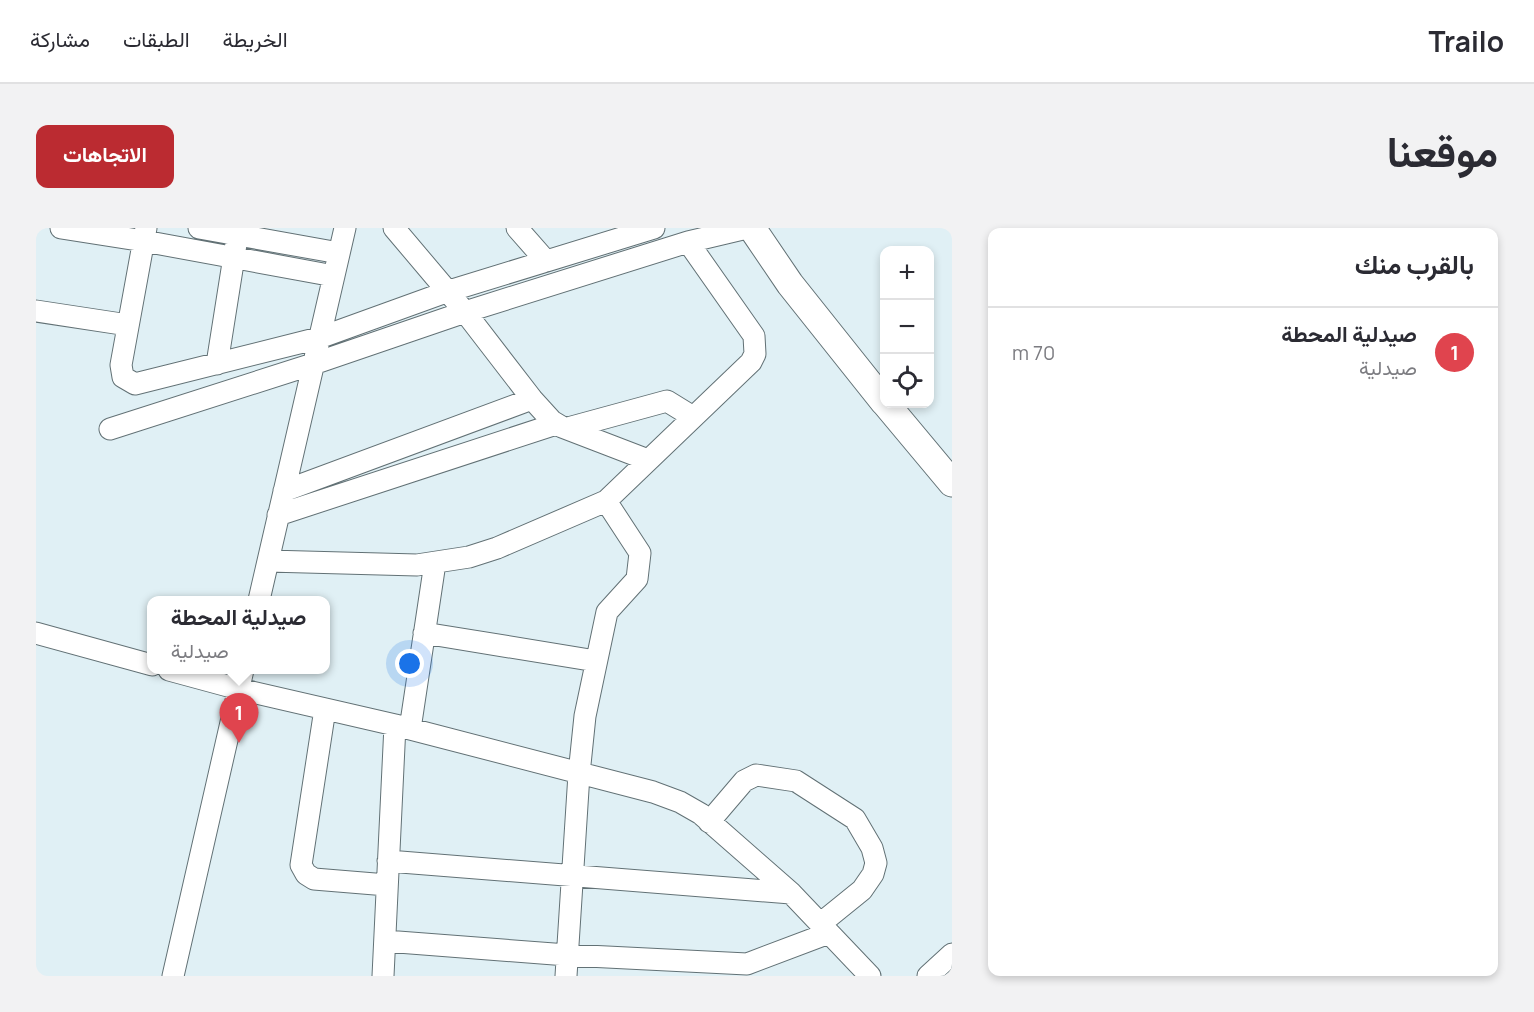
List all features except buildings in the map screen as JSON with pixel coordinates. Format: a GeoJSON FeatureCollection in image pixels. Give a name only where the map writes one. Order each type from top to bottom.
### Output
{"type":"FeatureCollection","features":[{"type":"Feature","properties":{"kind":"main road"},"geometry":{"type":"LineString","coordinates":[[749,228],[789,284],[880,397]]}},
{"type":"Feature","properties":{"kind":"main road"},"geometry":{"type":"LineString","coordinates":[[889,408],[952,483]]}},
{"type":"Feature","properties":{"kind":"street"},"geometry":{"type":"LineString","coordinates":[[61,228],[145,234],[233,257],[334,276]]}},
{"type":"Feature","properties":{"kind":"street"},"geometry":{"type":"LineString","coordinates":[[199,228],[339,253]]}},
{"type":"Feature","properties":{"kind":"street"},"geometry":{"type":"LineString","coordinates":[[260,596],[345,228]]}},
{"type":"Feature","properties":{"kind":"street"},"geometry":{"type":"LineString","coordinates":[[394,228],[449,291],[532,399],[562,426],[648,460]]}},
{"type":"Feature","properties":{"kind":"street"},"geometry":{"type":"LineString","coordinates":[[517,228],[546,261]]}},
{"type":"Feature","properties":{"kind":"street"},"geometry":{"type":"LineString","coordinates":[[145,234],[128,325],[122,373],[130,382],[140,384],[319,339],[449,291],[546,261],[630,231],[654,228]]}},
{"type":"Feature","properties":{"kind":"street"},"geometry":{"type":"LineString","coordinates":[[110,429],[313,364],[465,312],[687,242],[749,228]]}},
{"type":"Feature","properties":{"kind":"street"},"geometry":{"type":"LineString","coordinates":[[217,364],[238,235]]}},
{"type":"Feature","properties":{"kind":"street"},"geometry":{"type":"LineString","coordinates":[[268,561],[417,565],[469,557],[497,548],[606,501],[751,362],[755,354],[754,336],[748,325],[687,242]]}},
{"type":"Feature","properties":{"kind":"street"},"geometry":{"type":"LineString","coordinates":[[36,311],[128,325]]}},
{"type":"Feature","properties":{"kind":"street"},"geometry":{"type":"LineString","coordinates":[[140,384],[147,417]]}},
{"type":"Feature","properties":{"kind":"street"},"geometry":{"type":"LineString","coordinates":[[284,491],[532,399]]}},
{"type":"Feature","properties":{"kind":"street"},"geometry":{"type":"LineString","coordinates":[[278,515],[562,426],[667,401],[693,417]]}},
{"type":"Feature","properties":{"kind":"street"},"geometry":{"type":"LineString","coordinates":[[566,966],[585,716],[607,612],[636,579],[640,553],[606,501]]}},
{"type":"Feature","properties":{"kind":"street"},"geometry":{"type":"LineString","coordinates":[[383,976],[388,861],[402,727],[424,633],[435,563]]}},
{"type":"Feature","properties":{"kind":"street"},"geometry":{"type":"LineString","coordinates":[[36,633],[147,664]]}},
{"type":"Feature","properties":{"kind":"street"},"geometry":{"type":"LineString","coordinates":[[424,633],[596,661]]}},
{"type":"Feature","properties":{"kind":"street"},"geometry":{"type":"LineString","coordinates":[[205,674],[241,679],[325,709],[653,792],[680,802],[709,822],[791,893],[870,976]]}},
{"type":"Feature","properties":{"kind":"street"},"geometry":{"type":"LineString","coordinates":[[173,976],[241,679]]}},
{"type":"Feature","properties":{"kind":"street"},"geometry":{"type":"LineString","coordinates":[[325,709],[301,866],[306,874],[314,879],[387,885]]}},
{"type":"Feature","properties":{"kind":"street"},"geometry":{"type":"LineString","coordinates":[[385,941],[566,966],[746,970],[825,928],[862,890],[873,874],[876,863],[872,848],[855,819],[796,781],[756,775],[744,781],[709,822]]}},
{"type":"Feature","properties":{"kind":"street"},"geometry":{"type":"LineString","coordinates":[[388,861],[791,893]]}},
{"type":"Feature","properties":{"kind":"street"},"geometry":{"type":"LineString","coordinates":[[928,976],[952,954]]}},
{"type":"Feature","properties":{"kind":"place","name":"صيدلية المحطة"},"geometry":{"type":"Point","coordinates":[239,743]}}]}
